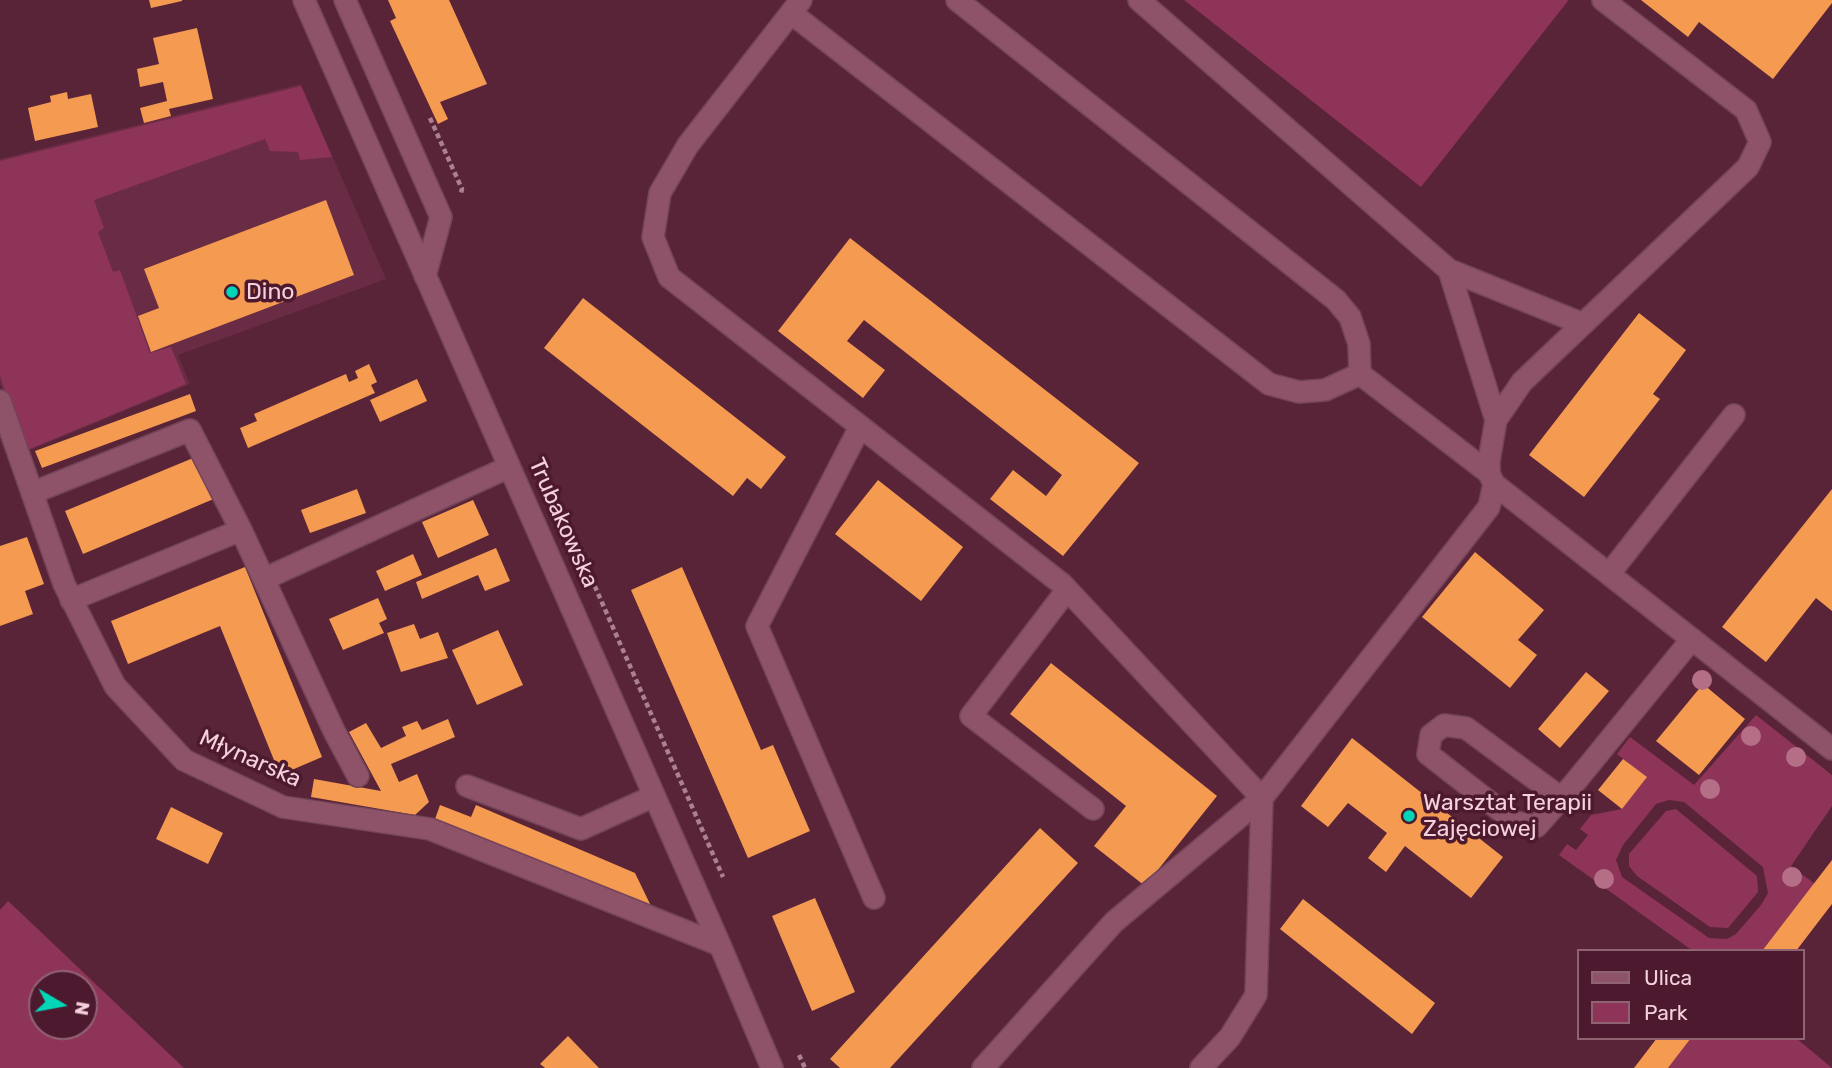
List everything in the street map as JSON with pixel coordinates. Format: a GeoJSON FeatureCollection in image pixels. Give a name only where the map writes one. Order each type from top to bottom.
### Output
{"type":"FeatureCollection","features":[{"type":"Feature","properties":{"kind":"street","name":"Trubakowska"},"geometry":{"type":"LineString","coordinates":[[304,0],[772,1068]]}},
{"type":"Feature","properties":{"kind":"street"},"geometry":{"type":"LineString","coordinates":[[345,0],[441,217],[425,276]]}},
{"type":"Feature","properties":{"kind":"street"},"geometry":{"type":"LineString","coordinates":[[957,0],[1336,300],[1350,317],[1359,344],[1360,374],[1832,749]]}},
{"type":"Feature","properties":{"kind":"street"},"geometry":{"type":"LineString","coordinates":[[1139,0],[1449,270],[1583,324]]}},
{"type":"Feature","properties":{"kind":"street"},"geometry":{"type":"LineString","coordinates":[[1496,420],[1522,382],[1748,167],[1760,142],[1746,110],[1603,0]]}},
{"type":"Feature","properties":{"kind":"street"},"geometry":{"type":"LineString","coordinates":[[1201,1068],[1230,1037],[1256,995],[1262,798],[1067,590],[669,277],[653,237],[660,193],[688,145],[796,6],[1269,384],[1299,392],[1325,390],[1360,374]]}},
{"type":"Feature","properties":{"kind":"street"},"geometry":{"type":"LineString","coordinates":[[983,1068],[1114,922],[1262,798],[1489,507],[1496,420],[1449,270]]}},
{"type":"Feature","properties":{"kind":"street","name":"Młynarska"},"geometry":{"type":"LineString","coordinates":[[0,401],[71,600],[115,687],[184,760],[283,807],[430,829],[720,945]]}},
{"type":"Feature","properties":{"kind":"street"},"geometry":{"type":"LineString","coordinates":[[1609,574],[1734,415]]}},
{"type":"Feature","properties":{"kind":"street"},"geometry":{"type":"LineString","coordinates":[[860,427],[757,626],[874,898]]}},
{"type":"Feature","properties":{"kind":"street"},"geometry":{"type":"LineString","coordinates":[[32,493],[190,430],[241,530],[334,731],[358,775]]}},
{"type":"Feature","properties":{"kind":"street"},"geometry":{"type":"LineString","coordinates":[[264,579],[509,467]]}},
{"type":"Feature","properties":{"kind":"street"},"geometry":{"type":"LineString","coordinates":[[71,600],[241,530]]}},
{"type":"Feature","properties":{"kind":"street"},"geometry":{"type":"LineString","coordinates":[[1067,590],[971,716],[1093,809]]}},
{"type":"Feature","properties":{"kind":"street"},"geometry":{"type":"LineString","coordinates":[[1561,798],[1466,728],[1444,725],[1431,735],[1428,754],[1515,822],[1537,826],[1561,798],[1692,639]]}},
{"type":"Feature","properties":{"kind":"street"},"geometry":{"type":"LineString","coordinates":[[467,786],[581,829],[654,796]]}},
{"type":"Feature","properties":{"kind":"shaded area"},"geometry":{"type":"Polygon","coordinates":[[[301,84],[386,279],[178,355],[190,384],[23,453],[0,383],[0,159],[301,84]]]}},
{"type":"Feature","properties":{"kind":"green space"},"geometry":{"type":"Polygon","coordinates":[[[1184,0],[1567,0],[1568,1],[1421,187],[1184,0]]]}},
{"type":"Feature","properties":{"kind":"green space"},"geometry":{"type":"Polygon","coordinates":[[[301,86],[332,157],[300,160],[298,152],[270,151],[265,139],[94,200],[104,228],[98,232],[113,272],[120,270],[150,353],[171,347],[186,384],[25,451],[0,376],[0,161],[301,86]]]}},
{"type":"Feature","properties":{"kind":"green space"},"geometry":{"type":"Polygon","coordinates":[[[1756,715],[1832,775],[1832,806],[1791,866],[1815,884],[1764,949],[1690,949],[1559,855],[1567,844],[1576,850],[1588,835],[1580,829],[1591,815],[1622,809],[1646,777],[1617,754],[1630,737],[1694,785],[1756,715]],[[1669,800],[1656,804],[1623,845],[1616,860],[1622,877],[1709,938],[1727,939],[1736,934],[1768,893],[1763,867],[1684,802],[1669,800]]]}},
{"type":"Feature","properties":{"kind":"green space"},"geometry":{"type":"Polygon","coordinates":[[[1676,809],[1757,876],[1758,892],[1728,928],[1710,927],[1637,876],[1629,866],[1629,854],[1666,811],[1676,809]]]}},
{"type":"Feature","properties":{"kind":"green space"},"geometry":{"type":"Polygon","coordinates":[[[8,901],[81,970],[28,970],[28,1040],[98,1040],[98,986],[184,1068],[0,1068],[0,910],[8,901]]]}},
{"type":"Feature","properties":{"kind":"green space"},"geometry":{"type":"Polygon","coordinates":[[[1689,1040],[1798,1040],[1832,1068],[1668,1068],[1689,1040]]]}},
{"type":"Feature","properties":{"kind":"building"},"geometry":{"type":"Polygon","coordinates":[[[149,0],[182,0],[182,1],[151,8],[149,0]]]}},
{"type":"Feature","properties":{"kind":"building"},"geometry":{"type":"Polygon","coordinates":[[[388,0],[449,0],[487,84],[440,102],[448,119],[438,124],[390,21],[396,18],[388,0]]]}},
{"type":"Feature","properties":{"kind":"building"},"geometry":{"type":"Polygon","coordinates":[[[1641,0],[1832,0],[1832,3],[1773,79],[1699,22],[1688,37],[1641,0]]]}},
{"type":"Feature","properties":{"kind":"building"},"geometry":{"type":"Polygon","coordinates":[[[197,28],[213,99],[169,109],[171,116],[144,123],[140,108],[167,101],[163,82],[140,87],[137,69],[159,64],[153,38],[197,28]]]}},
{"type":"Feature","properties":{"kind":"building"},"geometry":{"type":"Polygon","coordinates":[[[67,92],[68,99],[91,94],[98,127],[35,141],[28,108],[51,102],[50,96],[67,92]]]}},
{"type":"Feature","properties":{"kind":"building","name":"Dino"},"geometry":{"type":"Polygon","coordinates":[[[326,200],[354,275],[151,352],[138,316],[159,308],[144,269],[326,200]]]}},
{"type":"Feature","properties":{"kind":"building"},"geometry":{"type":"Polygon","coordinates":[[[850,238],[1139,463],[1063,556],[990,499],[1013,470],[1046,496],[1062,475],[864,320],[847,341],[885,370],[863,398],[778,331],[850,238]]]}},
{"type":"Feature","properties":{"kind":"building"},"geometry":{"type":"Polygon","coordinates":[[[583,298],[786,457],[761,489],[747,478],[733,496],[544,348],[583,298]]]}},
{"type":"Feature","properties":{"kind":"building"},"geometry":{"type":"Polygon","coordinates":[[[1639,313],[1686,350],[1653,394],[1660,399],[1584,497],[1529,455],[1639,313]]]}},
{"type":"Feature","properties":{"kind":"building"},"geometry":{"type":"Polygon","coordinates":[[[369,364],[377,382],[371,385],[375,393],[248,448],[240,428],[257,421],[254,414],[346,374],[349,382],[358,378],[355,371],[369,364]]]}},
{"type":"Feature","properties":{"kind":"building"},"geometry":{"type":"Polygon","coordinates":[[[417,379],[427,401],[380,422],[370,400],[417,379]]]}},
{"type":"Feature","properties":{"kind":"building"},"geometry":{"type":"Polygon","coordinates":[[[190,394],[196,411],[42,468],[35,451],[190,394]]]}},
{"type":"Feature","properties":{"kind":"building"},"geometry":{"type":"Polygon","coordinates":[[[198,456],[216,498],[83,554],[65,511],[198,456]]]}},
{"type":"Feature","properties":{"kind":"building"},"geometry":{"type":"Polygon","coordinates":[[[878,480],[963,547],[921,601],[835,534],[878,480]]]}},
{"type":"Feature","properties":{"kind":"building"},"geometry":{"type":"Polygon","coordinates":[[[357,489],[366,513],[310,533],[301,510],[357,489]]]}},
{"type":"Feature","properties":{"kind":"building"},"geometry":{"type":"Polygon","coordinates":[[[1832,489],[1832,611],[1816,598],[1766,662],[1722,627],[1832,489]]]}},
{"type":"Feature","properties":{"kind":"building"},"geometry":{"type":"Polygon","coordinates":[[[473,500],[489,535],[438,558],[422,522],[473,500]]]}},
{"type":"Feature","properties":{"kind":"building"},"geometry":{"type":"Polygon","coordinates":[[[27,537],[44,584],[25,591],[33,614],[0,626],[0,546],[27,537]]]}},
{"type":"Feature","properties":{"kind":"building"},"geometry":{"type":"Polygon","coordinates":[[[496,548],[510,581],[485,591],[478,575],[422,599],[416,582],[496,548]]]}},
{"type":"Feature","properties":{"kind":"building"},"geometry":{"type":"Polygon","coordinates":[[[1475,552],[1544,610],[1518,640],[1537,655],[1510,688],[1422,617],[1475,552]]]}},
{"type":"Feature","properties":{"kind":"building"},"geometry":{"type":"Polygon","coordinates":[[[413,554],[422,575],[385,591],[376,571],[413,554]]]}},
{"type":"Feature","properties":{"kind":"building"},"geometry":{"type":"Polygon","coordinates":[[[245,567],[322,757],[280,775],[220,626],[128,664],[111,621],[245,567]]]}},
{"type":"Feature","properties":{"kind":"building"},"geometry":{"type":"Polygon","coordinates":[[[682,567],[761,750],[773,745],[810,831],[748,858],[631,590],[682,567]]]}},
{"type":"Feature","properties":{"kind":"building"},"geometry":{"type":"Polygon","coordinates":[[[378,598],[387,619],[379,623],[384,633],[343,650],[329,619],[378,598]]]}},
{"type":"Feature","properties":{"kind":"building"},"geometry":{"type":"Polygon","coordinates":[[[414,624],[420,639],[438,632],[448,658],[401,672],[387,633],[414,624]]]}},
{"type":"Feature","properties":{"kind":"building"},"geometry":{"type":"Polygon","coordinates":[[[498,630],[523,685],[477,705],[452,650],[498,630]]]}},
{"type":"Feature","properties":{"kind":"building"},"geometry":{"type":"Polygon","coordinates":[[[1051,663],[1217,796],[1145,886],[1094,846],[1126,806],[1010,714],[1051,663]]]}},
{"type":"Feature","properties":{"kind":"building"},"geometry":{"type":"Polygon","coordinates":[[[1586,672],[1609,691],[1560,748],[1538,729],[1586,672]]]}},
{"type":"Feature","properties":{"kind":"building"},"geometry":{"type":"Polygon","coordinates":[[[1703,684],[1745,719],[1699,775],[1656,741],[1703,684]]]}},
{"type":"Feature","properties":{"kind":"building"},"geometry":{"type":"Polygon","coordinates":[[[448,719],[455,737],[391,764],[399,782],[417,774],[429,802],[415,815],[311,797],[314,779],[381,791],[349,732],[366,723],[381,748],[406,736],[402,727],[417,721],[422,730],[448,719]]]}},
{"type":"Feature","properties":{"kind":"building","name":"Warsztat Terapii Zajęciowej"},"geometry":{"type":"Polygon","coordinates":[[[1352,738],[1503,857],[1471,898],[1405,846],[1386,872],[1368,858],[1387,833],[1348,803],[1328,827],[1301,806],[1352,738]]]}},
{"type":"Feature","properties":{"kind":"building"},"geometry":{"type":"Polygon","coordinates":[[[1623,759],[1647,777],[1622,809],[1598,790],[1623,759]]]}},
{"type":"Feature","properties":{"kind":"building"},"geometry":{"type":"Polygon","coordinates":[[[440,805],[471,817],[476,805],[635,873],[651,906],[649,909],[434,822],[440,805]]]}},
{"type":"Feature","properties":{"kind":"building"},"geometry":{"type":"Polygon","coordinates":[[[171,807],[223,833],[208,864],[156,839],[171,807]]]}},
{"type":"Feature","properties":{"kind":"building"},"geometry":{"type":"Polygon","coordinates":[[[1040,828],[1078,863],[890,1068],[840,1068],[830,1059],[1040,828]]]}},
{"type":"Feature","properties":{"kind":"building"},"geometry":{"type":"Polygon","coordinates":[[[1832,860],[1832,904],[1798,949],[1764,949],[1832,860]]]}},
{"type":"Feature","properties":{"kind":"building"},"geometry":{"type":"Polygon","coordinates":[[[815,898],[855,992],[812,1011],[772,916],[815,898]]]}},
{"type":"Feature","properties":{"kind":"building"},"geometry":{"type":"Polygon","coordinates":[[[1303,899],[1435,1003],[1412,1034],[1280,929],[1303,899]]]}},
{"type":"Feature","properties":{"kind":"building"},"geometry":{"type":"Polygon","coordinates":[[[568,1036],[599,1068],[545,1068],[540,1064],[568,1036]]]}},
{"type":"Feature","properties":{"kind":"building"},"geometry":{"type":"Polygon","coordinates":[[[1655,1040],[1689,1040],[1668,1068],[1634,1068],[1655,1040]]]}},
{"type":"Feature","properties":{"kind":"place","name":"Dino"},"geometry":{"type":"Point","coordinates":[232,292]}},
{"type":"Feature","properties":{"kind":"place","name":"Warsztat Terapii Zajęciowej"},"geometry":{"type":"Point","coordinates":[1409,816]}}]}
